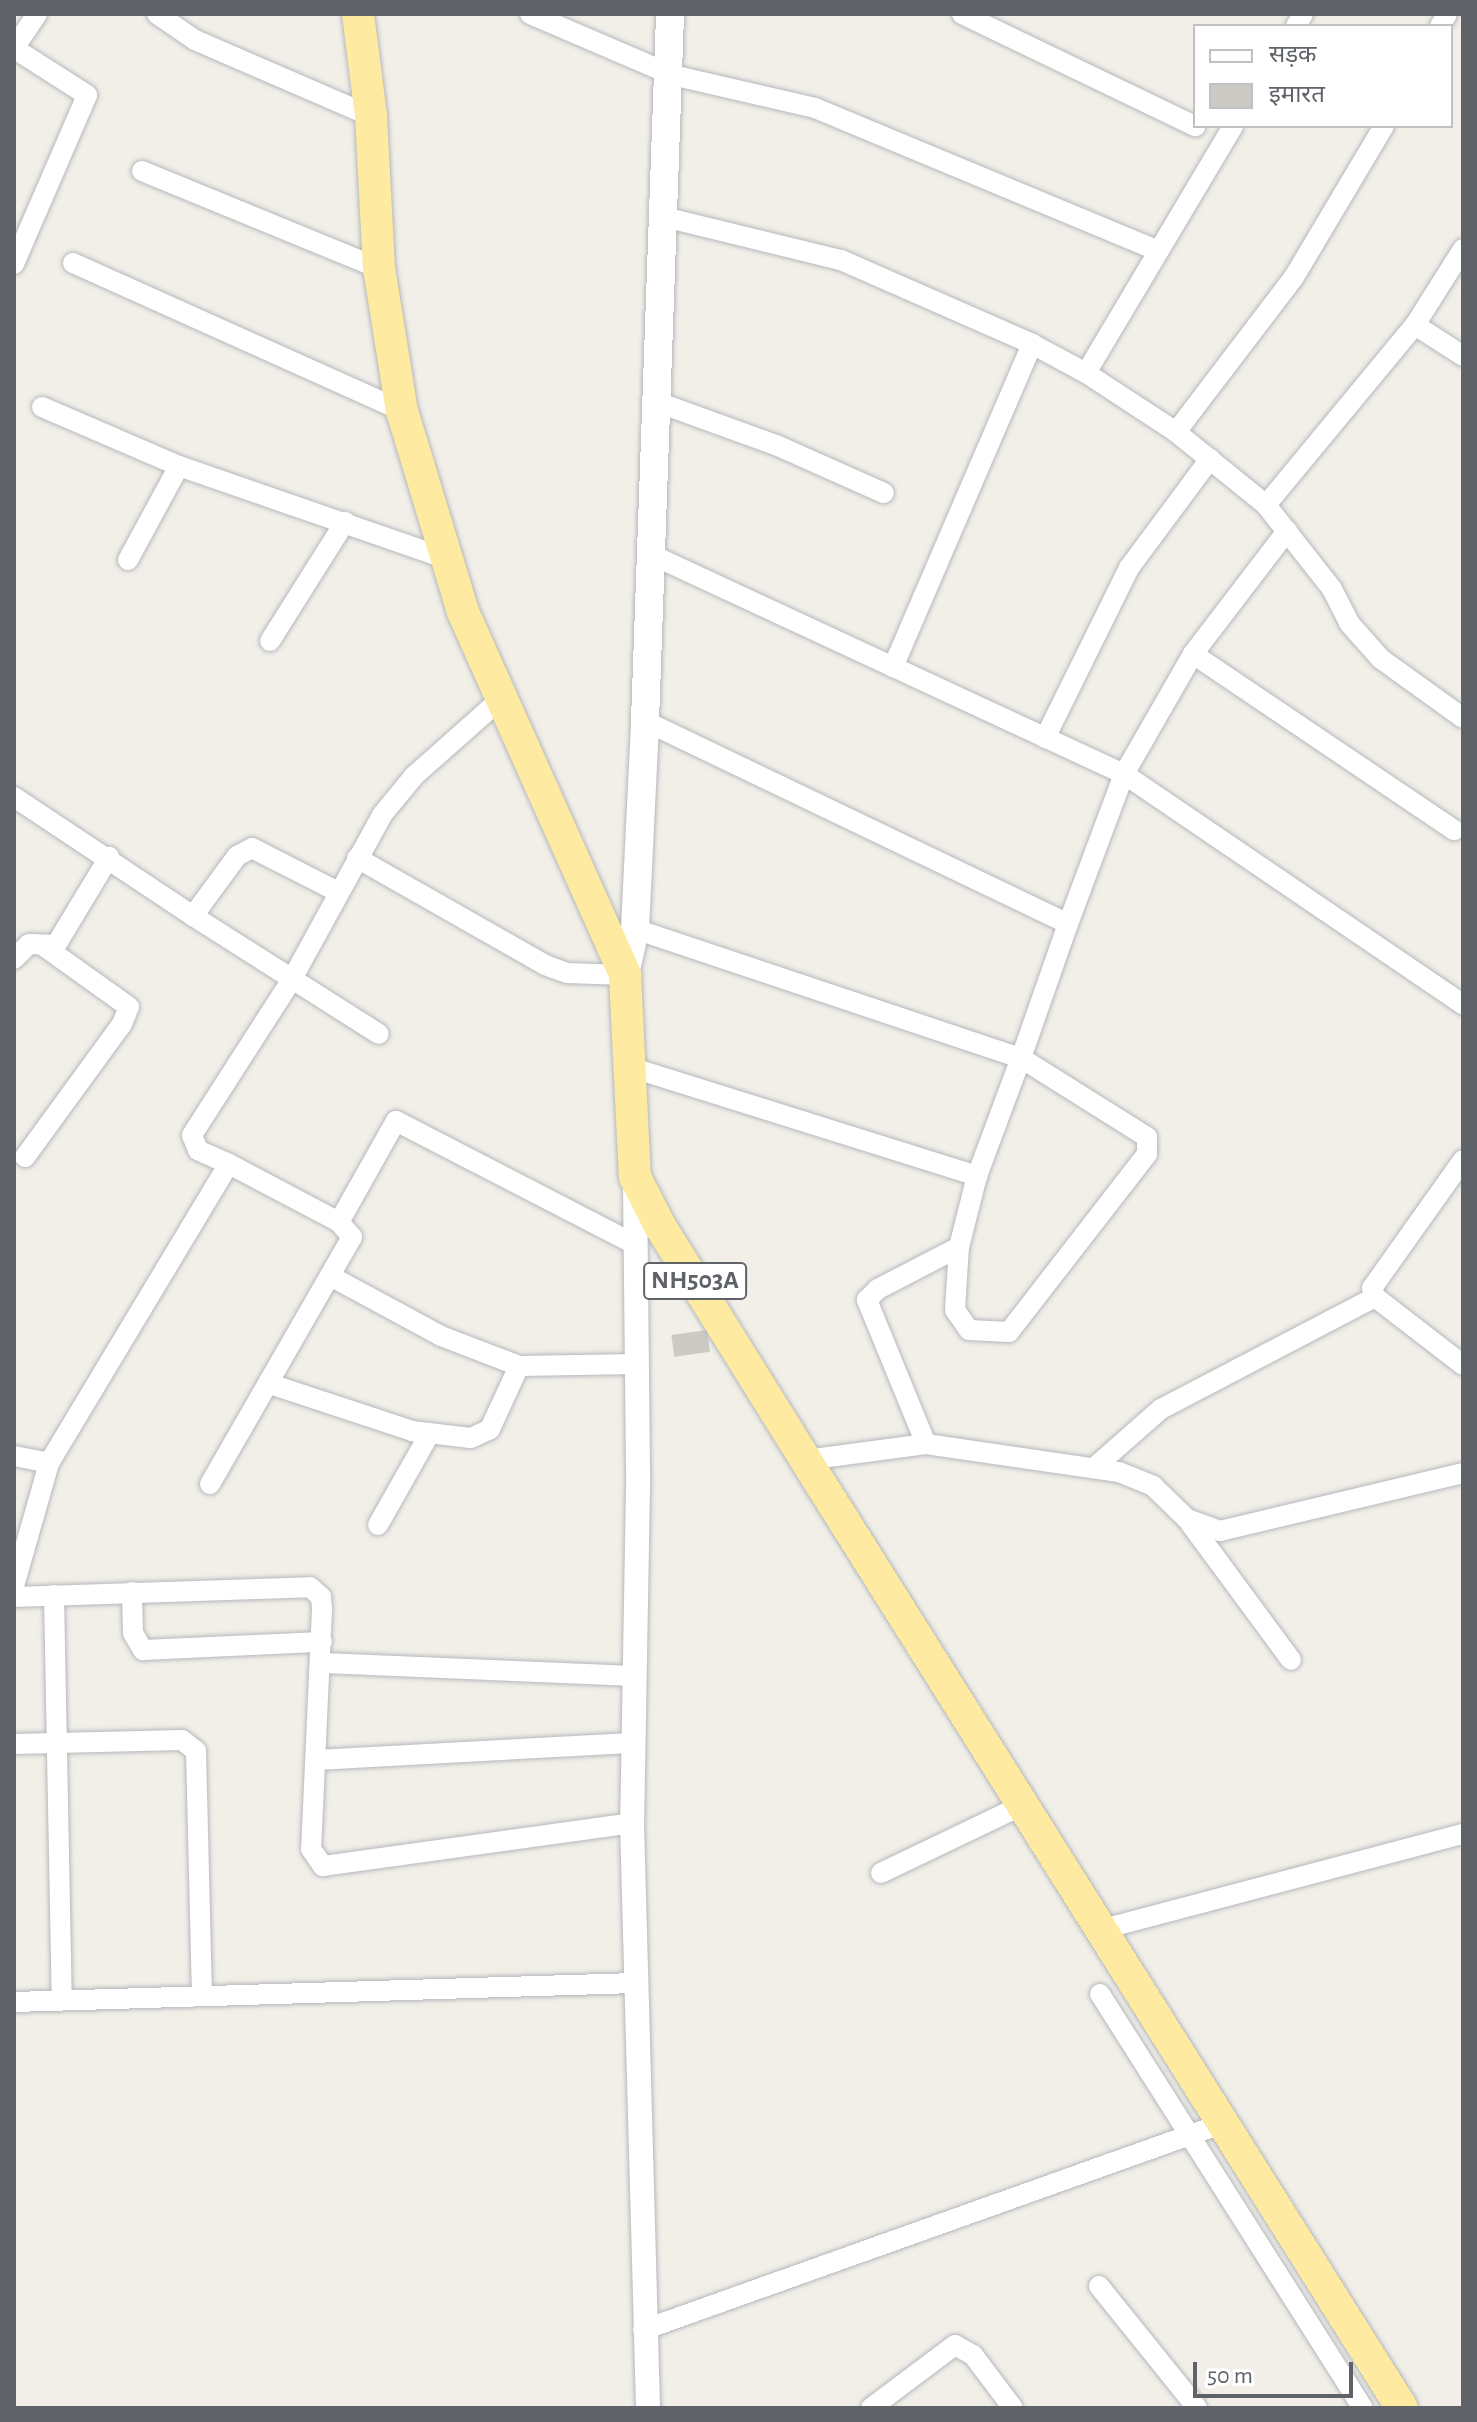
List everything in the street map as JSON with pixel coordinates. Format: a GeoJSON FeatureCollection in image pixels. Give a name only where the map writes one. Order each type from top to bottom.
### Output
{"type":"FeatureCollection","features":[{"type":"Feature","properties":{"kind":"highway","name":"NH503A"},"geometry":{"type":"LineString","coordinates":[[358,14],[371,116],[379,268],[402,411],[442,557],[625,975],[633,1068],[635,1177],[660,1226],[1099,1930],[1402,2408]]}},
{"type":"Feature","properties":{"kind":"main road"},"geometry":{"type":"LineString","coordinates":[[625,975],[635,929],[645,721],[672,75],[670,14]]}},
{"type":"Feature","properties":{"kind":"street"},"geometry":{"type":"LineString","coordinates":[[14,264],[87,95],[14,49],[37,14]]}},
{"type":"Feature","properties":{"kind":"street"},"geometry":{"type":"LineString","coordinates":[[157,14],[195,40],[371,116]]}},
{"type":"Feature","properties":{"kind":"street"},"geometry":{"type":"LineString","coordinates":[[530,14],[672,75],[815,108],[1156,250]]}},
{"type":"Feature","properties":{"kind":"street"},"geometry":{"type":"LineString","coordinates":[[962,14],[1193,125]]}},
{"type":"Feature","properties":{"kind":"street"},"geometry":{"type":"LineString","coordinates":[[1086,373],[1156,250],[1229,133],[1205,128]]}},
{"type":"Feature","properties":{"kind":"street"},"geometry":{"type":"LineString","coordinates":[[1176,432],[1294,277],[1383,128]]}},
{"type":"Feature","properties":{"kind":"street"},"geometry":{"type":"LineString","coordinates":[[142,171],[379,268]]}},
{"type":"Feature","properties":{"kind":"street"},"geometry":{"type":"LineString","coordinates":[[664,217],[841,260],[1032,344],[1086,373],[1176,432],[1266,505],[1332,589],[1349,623],[1381,659],[1463,718]]}},
{"type":"Feature","properties":{"kind":"street"},"geometry":{"type":"LineString","coordinates":[[1266,505],[1415,325],[1463,249]]}},
{"type":"Feature","properties":{"kind":"street"},"geometry":{"type":"LineString","coordinates":[[73,263],[402,411]]}},
{"type":"Feature","properties":{"kind":"street"},"geometry":{"type":"LineString","coordinates":[[1415,325],[1463,356]]}},
{"type":"Feature","properties":{"kind":"street"},"geometry":{"type":"LineString","coordinates":[[893,667],[1032,344]]}},
{"type":"Feature","properties":{"kind":"street"},"geometry":{"type":"LineString","coordinates":[[657,402],[776,445],[884,493]]}},
{"type":"Feature","properties":{"kind":"street"},"geometry":{"type":"LineString","coordinates":[[42,407],[179,466],[442,557]]}},
{"type":"Feature","properties":{"kind":"street"},"geometry":{"type":"LineString","coordinates":[[1045,738],[1129,568],[1210,459]]}},
{"type":"Feature","properties":{"kind":"street"},"geometry":{"type":"LineString","coordinates":[[128,560],[179,466]]}},
{"type":"Feature","properties":{"kind":"street"},"geometry":{"type":"LineString","coordinates":[[270,641],[345,522]]}},
{"type":"Feature","properties":{"kind":"street"},"geometry":{"type":"LineString","coordinates":[[635,929],[1021,1058],[1139,1130],[1150,1145],[1009,1332],[969,1330],[957,1319],[959,1247],[977,1176],[1021,1058],[1068,924],[1124,774],[1193,654],[1287,531]]}},
{"type":"Feature","properties":{"kind":"street"},"geometry":{"type":"LineString","coordinates":[[650,554],[1124,774],[1463,1004]]}},
{"type":"Feature","properties":{"kind":"street"},"geometry":{"type":"LineString","coordinates":[[1193,654],[1454,830]]}},
{"type":"Feature","properties":{"kind":"street"},"geometry":{"type":"LineString","coordinates":[[210,1484],[332,1277],[352,1237],[339,1222],[198,1150],[192,1135],[292,979],[357,858],[395,797],[502,698]]}},
{"type":"Feature","properties":{"kind":"street"},"geometry":{"type":"LineString","coordinates":[[645,721],[1068,924]]}},
{"type":"Feature","properties":{"kind":"street"},"geometry":{"type":"LineString","coordinates":[[14,797],[379,1034]]}},
{"type":"Feature","properties":{"kind":"street"},"geometry":{"type":"LineString","coordinates":[[193,916],[237,856],[252,848],[338,892]]}},
{"type":"Feature","properties":{"kind":"street"},"geometry":{"type":"LineString","coordinates":[[45,947],[61,938],[109,857]]}},
{"type":"Feature","properties":{"kind":"street"},"geometry":{"type":"LineString","coordinates":[[357,858],[545,965],[567,973],[625,975]]}},
{"type":"Feature","properties":{"kind":"street"},"geometry":{"type":"LineString","coordinates":[[14,959],[29,944],[45,947],[129,1007],[122,1024],[25,1157]]}},
{"type":"Feature","properties":{"kind":"street"},"geometry":{"type":"LineString","coordinates":[[633,1068],[977,1176]]}},
{"type":"Feature","properties":{"kind":"street"},"geometry":{"type":"LineString","coordinates":[[339,1222],[396,1121],[636,1245]]}},
{"type":"Feature","properties":{"kind":"street"},"geometry":{"type":"LineString","coordinates":[[1463,1160],[1373,1279],[1375,1297],[1463,1365]]}},
{"type":"Feature","properties":{"kind":"street"},"geometry":{"type":"LineString","coordinates":[[14,1586],[49,1463],[229,1164]]}},
{"type":"Feature","properties":{"kind":"street"},"geometry":{"type":"LineString","coordinates":[[635,1177],[636,1676],[632,1823],[643,2330],[648,2408]]}},
{"type":"Feature","properties":{"kind":"street"},"geometry":{"type":"LineString","coordinates":[[926,1444],[867,1300],[878,1289],[959,1247]]}},
{"type":"Feature","properties":{"kind":"street"},"geometry":{"type":"LineString","coordinates":[[332,1277],[441,1336],[519,1366],[636,1364]]}},
{"type":"Feature","properties":{"kind":"street"},"geometry":{"type":"LineString","coordinates":[[1094,1468],[1161,1409],[1375,1297]]}},
{"type":"Feature","properties":{"kind":"street"},"geometry":{"type":"LineString","coordinates":[[270,1384],[429,1435],[471,1438],[485,1434],[519,1366]]}},
{"type":"Feature","properties":{"kind":"street"},"geometry":{"type":"LineString","coordinates":[[378,1525],[429,1435]]}},
{"type":"Feature","properties":{"kind":"street"},"geometry":{"type":"LineString","coordinates":[[806,1460],[926,1444],[1139,1477],[1187,1519],[1291,1660]]}},
{"type":"Feature","properties":{"kind":"street"},"geometry":{"type":"LineString","coordinates":[[14,1456],[49,1463]]}},
{"type":"Feature","properties":{"kind":"street"},"geometry":{"type":"LineString","coordinates":[[1187,1519],[1220,1531],[1463,1473]]}},
{"type":"Feature","properties":{"kind":"street"},"geometry":{"type":"LineString","coordinates":[[14,1597],[310,1587],[321,1597],[322,1642],[311,1849],[315,1859],[331,1868],[632,1823]]}},
{"type":"Feature","properties":{"kind":"street"},"geometry":{"type":"LineString","coordinates":[[132,1592],[133,1633],[143,1650],[322,1642]]}},
{"type":"Feature","properties":{"kind":"street"},"geometry":{"type":"LineString","coordinates":[[54,1595],[62,1999]]}},
{"type":"Feature","properties":{"kind":"street"},"geometry":{"type":"LineString","coordinates":[[322,1663],[636,1676]]}},
{"type":"Feature","properties":{"kind":"street"},"geometry":{"type":"LineString","coordinates":[[14,1744],[182,1740],[196,1751],[202,1994]]}},
{"type":"Feature","properties":{"kind":"street"},"geometry":{"type":"LineString","coordinates":[[316,1760],[632,1743]]}},
{"type":"Feature","properties":{"kind":"street"},"geometry":{"type":"LineString","coordinates":[[881,1873],[1023,1805]]}},
{"type":"Feature","properties":{"kind":"street"},"geometry":{"type":"LineString","coordinates":[[1099,1930],[1463,1834]]}},
{"type":"Feature","properties":{"kind":"street"},"geometry":{"type":"LineString","coordinates":[[14,2002],[637,1983]]}},
{"type":"Feature","properties":{"kind":"street"},"geometry":{"type":"LineString","coordinates":[[1100,1994],[1363,2408]]}},
{"type":"Feature","properties":{"kind":"street"},"geometry":{"type":"LineString","coordinates":[[643,2330],[1221,2124]]}},
{"type":"Feature","properties":{"kind":"street"},"geometry":{"type":"LineString","coordinates":[[1099,2286],[1197,2408]]}},
{"type":"Feature","properties":{"kind":"street"},"geometry":{"type":"LineString","coordinates":[[871,2408],[955,2345],[973,2355],[1013,2408]]}},
{"type":"Feature","properties":{"kind":"building"},"geometry":{"type":"Polygon","coordinates":[[[707,1330],[710,1352],[674,1357],[671,1335],[707,1330]]]}}]}
